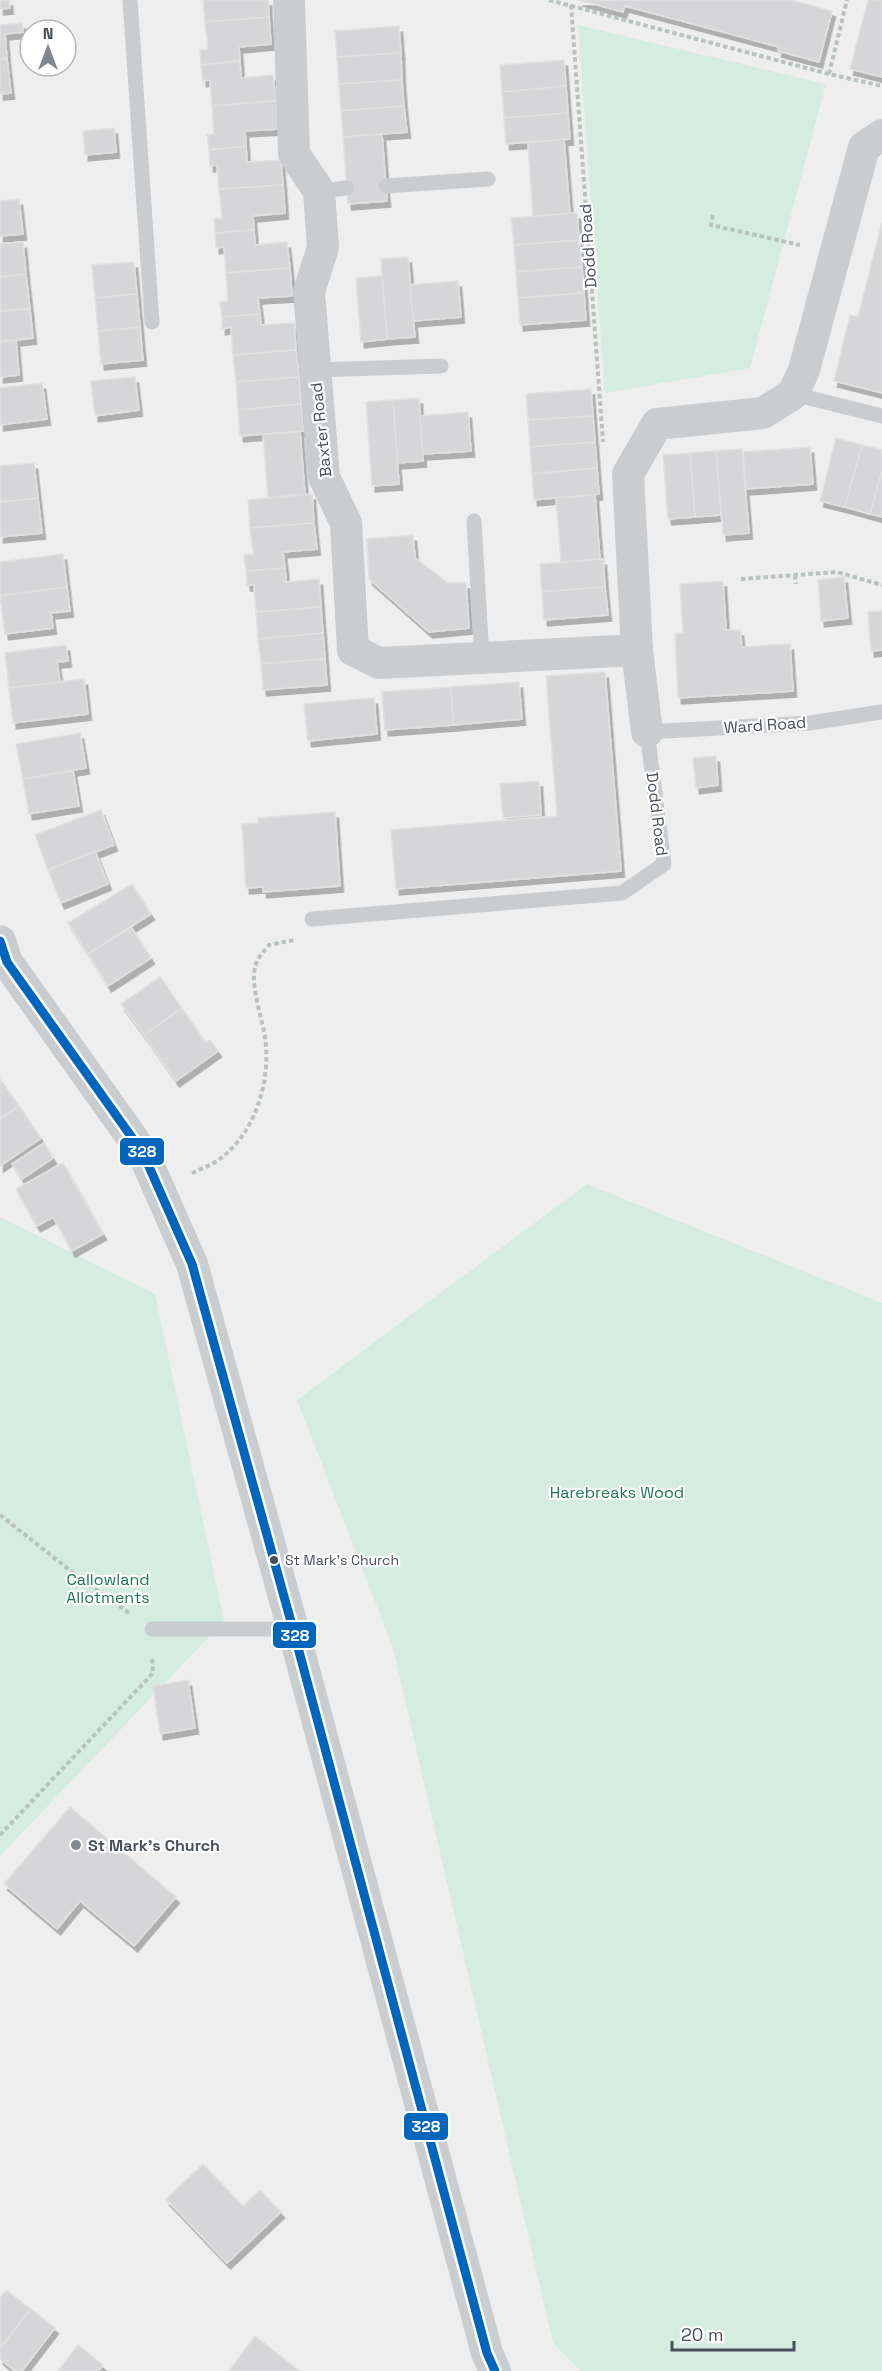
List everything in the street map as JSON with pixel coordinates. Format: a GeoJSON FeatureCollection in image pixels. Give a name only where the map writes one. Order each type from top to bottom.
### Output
{"type":"FeatureCollection","features":[{"type":"Feature","properties":{"kind":"street","name":"Baxter Road"},"geometry":{"type":"LineString","coordinates":[[289,0],[294,154],[333,189],[323,247],[309,292],[324,477],[346,523],[353,650],[379,663],[637,650]]}},
{"type":"Feature","properties":{"kind":"street"},"geometry":{"type":"LineString","coordinates":[[628,474],[657,424],[763,413],[793,394],[804,370],[864,147],[882,135]]}},
{"type":"Feature","properties":{"kind":"street","name":"Dodd Road"},"geometry":{"type":"LineString","coordinates":[[628,474],[637,650],[647,732]]}},
{"type":"Feature","properties":{"kind":"street"},"geometry":{"type":"LineString","coordinates":[[0,941],[7,962],[143,1153],[192,1264],[293,1629],[484,2342],[495,2371]]}},
{"type":"Feature","properties":{"kind":"lane"},"geometry":{"type":"LineString","coordinates":[[130,0],[152,322]]}},
{"type":"Feature","properties":{"kind":"lane"},"geometry":{"type":"LineString","coordinates":[[386,186],[488,179]]}},
{"type":"Feature","properties":{"kind":"lane"},"geometry":{"type":"LineString","coordinates":[[315,370],[441,366]]}},
{"type":"Feature","properties":{"kind":"lane"},"geometry":{"type":"LineString","coordinates":[[793,394],[882,416]]}},
{"type":"Feature","properties":{"kind":"lane"},"geometry":{"type":"LineString","coordinates":[[474,521],[482,657]]}},
{"type":"Feature","properties":{"kind":"lane","name":"Ward Road"},"geometry":{"type":"LineString","coordinates":[[647,732],[810,723],[882,712]]}},
{"type":"Feature","properties":{"kind":"lane","name":"Dodd Road"},"geometry":{"type":"LineString","coordinates":[[312,919],[622,893],[664,864],[647,732]]}},
{"type":"Feature","properties":{"kind":"lane"},"geometry":{"type":"LineString","coordinates":[[152,1629],[293,1629]]}},
{"type":"Feature","properties":{"kind":"path"},"geometry":{"type":"LineString","coordinates":[[549,0],[565,2],[829,74],[882,86]]}},
{"type":"Feature","properties":{"kind":"path"},"geometry":{"type":"LineString","coordinates":[[829,74],[847,0]]}},
{"type":"Feature","properties":{"kind":"path","name":"Dodd Road"},"geometry":{"type":"LineString","coordinates":[[571,5],[604,455],[628,474]]}},
{"type":"Feature","properties":{"kind":"path"},"geometry":{"type":"LineString","coordinates":[[713,215],[711,225],[835,255]]}},
{"type":"Feature","properties":{"kind":"path"},"geometry":{"type":"LineString","coordinates":[[741,579],[837,572],[882,585]]}},
{"type":"Feature","properties":{"kind":"path"},"geometry":{"type":"LineString","coordinates":[[795,575],[795,584]]}},
{"type":"Feature","properties":{"kind":"path"},"geometry":{"type":"LineString","coordinates":[[160,1191],[224,1156],[246,1131],[261,1096],[267,1065],[265,1038],[254,979],[255,964],[269,945],[294,940],[312,919]]}},
{"type":"Feature","properties":{"kind":"path"},"geometry":{"type":"LineString","coordinates":[[0,1515],[81,1579],[152,1629],[153,1673],[0,1835]]}},
{"type":"Feature","properties":{"kind":"green space"},"geometry":{"type":"Polygon","coordinates":[[[578,25],[826,84],[750,368],[605,393],[578,25]]]}},
{"type":"Feature","properties":{"kind":"green space","name":"Harebreaks Wood"},"geometry":{"type":"Polygon","coordinates":[[[587,1184],[882,1303],[882,2371],[581,2371],[553,2343],[393,1648],[297,1400],[587,1184]]]}},
{"type":"Feature","properties":{"kind":"green space","name":"Callowland Allotments"},"geometry":{"type":"Polygon","coordinates":[[[0,1217],[155,1294],[224,1621],[0,1856],[0,1217]]]}},
{"type":"Feature","properties":{"kind":"building"},"geometry":{"type":"Polygon","coordinates":[[[0,0],[9,0],[10,8],[0,9],[0,0]]]}},
{"type":"Feature","properties":{"kind":"building"},"geometry":{"type":"Polygon","coordinates":[[[203,0],[268,0],[269,17],[205,22],[203,0]]]}},
{"type":"Feature","properties":{"kind":"building"},"geometry":{"type":"Polygon","coordinates":[[[579,0],[791,0],[832,11],[819,62],[778,51],[779,47],[625,6],[623,12],[579,0]]]}},
{"type":"Feature","properties":{"kind":"building"},"geometry":{"type":"Polygon","coordinates":[[[868,0],[882,0],[882,77],[850,69],[868,0]]]}},
{"type":"Feature","properties":{"kind":"building"},"geometry":{"type":"Polygon","coordinates":[[[269,17],[271,44],[239,47],[240,61],[201,65],[200,50],[208,49],[205,22],[269,17]]]}},
{"type":"Feature","properties":{"kind":"building"},"geometry":{"type":"Polygon","coordinates":[[[18,23],[18,33],[5,34],[7,59],[0,59],[0,25],[18,23]]]}},
{"type":"Feature","properties":{"kind":"building"},"geometry":{"type":"Polygon","coordinates":[[[399,26],[401,53],[337,57],[335,31],[399,26]]]}},
{"type":"Feature","properties":{"kind":"building"},"geometry":{"type":"Polygon","coordinates":[[[401,53],[402,80],[339,84],[337,57],[401,53]]]}},
{"type":"Feature","properties":{"kind":"building"},"geometry":{"type":"Polygon","coordinates":[[[0,59],[7,59],[11,93],[0,94],[0,59]]]}},
{"type":"Feature","properties":{"kind":"building"},"geometry":{"type":"Polygon","coordinates":[[[564,60],[566,86],[502,92],[500,65],[564,60]]]}},
{"type":"Feature","properties":{"kind":"building"},"geometry":{"type":"Polygon","coordinates":[[[240,61],[241,78],[273,75],[276,101],[212,106],[210,80],[203,81],[201,65],[240,61]]]}},
{"type":"Feature","properties":{"kind":"building"},"geometry":{"type":"Polygon","coordinates":[[[402,80],[404,106],[341,111],[339,84],[402,80]]]}},
{"type":"Feature","properties":{"kind":"building"},"geometry":{"type":"Polygon","coordinates":[[[566,86],[568,113],[504,118],[502,92],[566,86]]]}},
{"type":"Feature","properties":{"kind":"building"},"geometry":{"type":"Polygon","coordinates":[[[276,101],[278,129],[245,131],[246,146],[209,150],[207,135],[214,134],[212,106],[276,101]]]}},
{"type":"Feature","properties":{"kind":"building"},"geometry":{"type":"Polygon","coordinates":[[[404,106],[407,132],[343,137],[341,111],[404,106]]]}},
{"type":"Feature","properties":{"kind":"building"},"geometry":{"type":"Polygon","coordinates":[[[568,113],[570,139],[506,144],[504,118],[568,113]]]}},
{"type":"Feature","properties":{"kind":"building"},"geometry":{"type":"Polygon","coordinates":[[[114,128],[116,152],[85,155],[83,131],[114,128]]]}},
{"type":"Feature","properties":{"kind":"building"},"geometry":{"type":"Polygon","coordinates":[[[382,134],[387,201],[348,204],[343,137],[382,134]]]}},
{"type":"Feature","properties":{"kind":"building"},"geometry":{"type":"Polygon","coordinates":[[[564,139],[570,214],[533,217],[528,143],[564,139]]]}},
{"type":"Feature","properties":{"kind":"building"},"geometry":{"type":"Polygon","coordinates":[[[246,146],[247,162],[281,160],[283,185],[219,189],[217,165],[210,166],[209,150],[246,146]]]}},
{"type":"Feature","properties":{"kind":"building"},"geometry":{"type":"Polygon","coordinates":[[[283,185],[285,213],[253,216],[254,230],[215,233],[214,219],[222,218],[219,189],[283,185]]]}},
{"type":"Feature","properties":{"kind":"building"},"geometry":{"type":"Polygon","coordinates":[[[19,199],[23,234],[0,236],[0,201],[19,199]]]}},
{"type":"Feature","properties":{"kind":"building"},"geometry":{"type":"Polygon","coordinates":[[[577,213],[579,240],[514,245],[511,218],[577,213]]]}},
{"type":"Feature","properties":{"kind":"building"},"geometry":{"type":"Polygon","coordinates":[[[882,222],[882,393],[834,381],[850,315],[858,317],[882,222]]]}},
{"type":"Feature","properties":{"kind":"building"},"geometry":{"type":"Polygon","coordinates":[[[254,230],[255,245],[287,242],[290,268],[226,273],[224,247],[216,248],[215,233],[254,230]]]}},
{"type":"Feature","properties":{"kind":"building"},"geometry":{"type":"Polygon","coordinates":[[[579,240],[582,267],[516,272],[514,245],[579,240]]]}},
{"type":"Feature","properties":{"kind":"building"},"geometry":{"type":"Polygon","coordinates":[[[23,242],[26,274],[0,277],[0,244],[23,242]]]}},
{"type":"Feature","properties":{"kind":"building"},"geometry":{"type":"Polygon","coordinates":[[[408,257],[415,337],[387,339],[381,259],[408,257]]]}},
{"type":"Feature","properties":{"kind":"building"},"geometry":{"type":"Polygon","coordinates":[[[134,262],[137,294],[95,298],[92,265],[134,262]]]}},
{"type":"Feature","properties":{"kind":"building"},"geometry":{"type":"Polygon","coordinates":[[[582,267],[584,293],[518,298],[516,272],[582,267]]]}},
{"type":"Feature","properties":{"kind":"building"},"geometry":{"type":"Polygon","coordinates":[[[290,268],[292,296],[258,298],[260,314],[222,317],[220,302],[228,301],[226,273],[290,268]]]}},
{"type":"Feature","properties":{"kind":"building"},"geometry":{"type":"Polygon","coordinates":[[[26,274],[30,309],[0,311],[0,277],[26,274]]]}},
{"type":"Feature","properties":{"kind":"building"},"geometry":{"type":"Polygon","coordinates":[[[382,276],[387,339],[361,342],[356,278],[382,276]]]}},
{"type":"Feature","properties":{"kind":"building"},"geometry":{"type":"Polygon","coordinates":[[[458,281],[461,317],[413,321],[410,285],[458,281]]]}},
{"type":"Feature","properties":{"kind":"building"},"geometry":{"type":"Polygon","coordinates":[[[584,293],[586,320],[520,325],[518,298],[584,293]]]}},
{"type":"Feature","properties":{"kind":"building"},"geometry":{"type":"Polygon","coordinates":[[[137,294],[140,327],[98,331],[95,298],[137,294]]]}},
{"type":"Feature","properties":{"kind":"building"},"geometry":{"type":"Polygon","coordinates":[[[30,309],[33,338],[0,342],[0,311],[30,309]]]}},
{"type":"Feature","properties":{"kind":"building"},"geometry":{"type":"Polygon","coordinates":[[[260,314],[261,325],[294,323],[296,350],[233,355],[231,327],[222,329],[222,317],[260,314]]]}},
{"type":"Feature","properties":{"kind":"building"},"geometry":{"type":"Polygon","coordinates":[[[140,327],[143,360],[101,364],[98,331],[140,327]]]}},
{"type":"Feature","properties":{"kind":"building"},"geometry":{"type":"Polygon","coordinates":[[[16,340],[19,375],[0,377],[0,342],[16,340]]]}},
{"type":"Feature","properties":{"kind":"building"},"geometry":{"type":"Polygon","coordinates":[[[296,350],[299,377],[236,382],[233,355],[296,350]]]}},
{"type":"Feature","properties":{"kind":"building"},"geometry":{"type":"Polygon","coordinates":[[[135,377],[139,410],[95,416],[91,381],[135,377]]]}},
{"type":"Feature","properties":{"kind":"building"},"geometry":{"type":"Polygon","coordinates":[[[299,377],[301,404],[238,410],[236,382],[299,377]]]}},
{"type":"Feature","properties":{"kind":"building"},"geometry":{"type":"Polygon","coordinates":[[[42,383],[47,419],[0,425],[0,388],[42,383]]]}},
{"type":"Feature","properties":{"kind":"building"},"geometry":{"type":"Polygon","coordinates":[[[591,389],[593,416],[528,420],[526,394],[591,389]]]}},
{"type":"Feature","properties":{"kind":"building"},"geometry":{"type":"Polygon","coordinates":[[[419,398],[423,461],[397,463],[393,400],[419,398]]]}},
{"type":"Feature","properties":{"kind":"building"},"geometry":{"type":"Polygon","coordinates":[[[393,400],[399,484],[372,486],[366,402],[393,400]]]}},
{"type":"Feature","properties":{"kind":"building"},"geometry":{"type":"Polygon","coordinates":[[[301,404],[303,431],[240,436],[238,410],[301,404]]]}},
{"type":"Feature","properties":{"kind":"building"},"geometry":{"type":"Polygon","coordinates":[[[468,412],[471,451],[423,454],[420,416],[468,412]]]}},
{"type":"Feature","properties":{"kind":"building"},"geometry":{"type":"Polygon","coordinates":[[[593,416],[595,442],[530,447],[528,420],[593,416]]]}},
{"type":"Feature","properties":{"kind":"building"},"geometry":{"type":"Polygon","coordinates":[[[300,432],[305,494],[268,498],[263,434],[300,432]]]}},
{"type":"Feature","properties":{"kind":"building"},"geometry":{"type":"Polygon","coordinates":[[[836,438],[862,445],[845,507],[820,501],[836,438]]]}},
{"type":"Feature","properties":{"kind":"building"},"geometry":{"type":"Polygon","coordinates":[[[595,442],[597,468],[532,474],[530,447],[595,442]]]}},
{"type":"Feature","properties":{"kind":"building"},"geometry":{"type":"Polygon","coordinates":[[[862,445],[882,450],[882,471],[870,514],[845,507],[862,445]]]}},
{"type":"Feature","properties":{"kind":"building"},"geometry":{"type":"Polygon","coordinates":[[[810,447],[813,484],[746,489],[743,452],[810,447]]]}},
{"type":"Feature","properties":{"kind":"building"},"geometry":{"type":"Polygon","coordinates":[[[742,449],[749,533],[723,535],[716,451],[742,449]]]}},
{"type":"Feature","properties":{"kind":"building"},"geometry":{"type":"Polygon","coordinates":[[[716,451],[721,515],[695,517],[690,453],[716,451]]]}},
{"type":"Feature","properties":{"kind":"building"},"geometry":{"type":"Polygon","coordinates":[[[690,453],[695,517],[668,519],[663,455],[690,453]]]}},
{"type":"Feature","properties":{"kind":"building"},"geometry":{"type":"Polygon","coordinates":[[[34,463],[38,498],[0,502],[0,466],[34,463]]]}},
{"type":"Feature","properties":{"kind":"building"},"geometry":{"type":"Polygon","coordinates":[[[597,468],[599,494],[534,500],[532,474],[597,468]]]}},
{"type":"Feature","properties":{"kind":"building"},"geometry":{"type":"Polygon","coordinates":[[[882,471],[882,517],[870,514],[882,471]]]}},
{"type":"Feature","properties":{"kind":"building"},"geometry":{"type":"Polygon","coordinates":[[[312,494],[314,523],[250,528],[248,500],[312,494]]]}},
{"type":"Feature","properties":{"kind":"building"},"geometry":{"type":"Polygon","coordinates":[[[595,495],[600,559],[561,562],[556,498],[595,495]]]}},
{"type":"Feature","properties":{"kind":"building"},"geometry":{"type":"Polygon","coordinates":[[[38,498],[42,533],[0,537],[0,502],[38,498]]]}},
{"type":"Feature","properties":{"kind":"building"},"geometry":{"type":"Polygon","coordinates":[[[314,523],[317,549],[283,552],[285,568],[246,571],[244,555],[253,554],[250,528],[314,523]]]}},
{"type":"Feature","properties":{"kind":"building"},"geometry":{"type":"Polygon","coordinates":[[[413,535],[415,558],[448,583],[466,583],[469,628],[429,632],[369,579],[367,539],[413,535]]]}},
{"type":"Feature","properties":{"kind":"building"},"geometry":{"type":"Polygon","coordinates":[[[63,554],[67,587],[0,596],[0,562],[63,554]]]}},
{"type":"Feature","properties":{"kind":"building"},"geometry":{"type":"Polygon","coordinates":[[[603,559],[605,587],[542,592],[540,564],[603,559]]]}},
{"type":"Feature","properties":{"kind":"building"},"geometry":{"type":"Polygon","coordinates":[[[285,568],[286,582],[319,579],[321,607],[256,612],[254,585],[247,585],[246,571],[285,568]]]}},
{"type":"Feature","properties":{"kind":"building"},"geometry":{"type":"Polygon","coordinates":[[[844,577],[848,618],[821,621],[818,580],[844,577]]]}},
{"type":"Feature","properties":{"kind":"building"},"geometry":{"type":"Polygon","coordinates":[[[723,581],[726,630],[740,630],[742,647],[790,644],[793,691],[678,698],[675,634],[683,633],[680,584],[723,581]]]}},
{"type":"Feature","properties":{"kind":"building"},"geometry":{"type":"Polygon","coordinates":[[[67,587],[70,611],[51,613],[53,628],[5,634],[0,596],[67,587]]]}},
{"type":"Feature","properties":{"kind":"building"},"geometry":{"type":"Polygon","coordinates":[[[605,587],[608,615],[544,620],[542,592],[605,587]]]}},
{"type":"Feature","properties":{"kind":"building"},"geometry":{"type":"Polygon","coordinates":[[[321,607],[323,633],[258,639],[256,612],[321,607]]]}},
{"type":"Feature","properties":{"kind":"building"},"geometry":{"type":"Polygon","coordinates":[[[882,611],[882,650],[871,651],[868,612],[882,611]]]}},
{"type":"Feature","properties":{"kind":"building"},"geometry":{"type":"Polygon","coordinates":[[[323,633],[325,659],[261,664],[258,639],[323,633]]]}},
{"type":"Feature","properties":{"kind":"building"},"geometry":{"type":"Polygon","coordinates":[[[66,645],[68,661],[57,662],[60,682],[9,688],[5,653],[66,645]]]}},
{"type":"Feature","properties":{"kind":"building"},"geometry":{"type":"Polygon","coordinates":[[[325,659],[327,685],[263,690],[261,664],[325,659]]]}},
{"type":"Feature","properties":{"kind":"building"},"geometry":{"type":"Polygon","coordinates":[[[605,672],[621,871],[396,889],[391,830],[557,816],[546,676],[605,672]]]}},
{"type":"Feature","properties":{"kind":"building"},"geometry":{"type":"Polygon","coordinates":[[[84,679],[88,714],[13,723],[9,688],[84,679]]]}},
{"type":"Feature","properties":{"kind":"building"},"geometry":{"type":"Polygon","coordinates":[[[519,682],[522,719],[453,725],[451,687],[519,682]]]}},
{"type":"Feature","properties":{"kind":"building"},"geometry":{"type":"Polygon","coordinates":[[[451,687],[453,725],[385,730],[382,692],[451,687]]]}},
{"type":"Feature","properties":{"kind":"building"},"geometry":{"type":"Polygon","coordinates":[[[374,698],[377,734],[308,741],[304,704],[374,698]]]}},
{"type":"Feature","properties":{"kind":"building"},"geometry":{"type":"Polygon","coordinates":[[[80,733],[86,768],[23,779],[16,744],[80,733]]]}},
{"type":"Feature","properties":{"kind":"building"},"geometry":{"type":"Polygon","coordinates":[[[716,756],[718,785],[696,788],[693,758],[716,756]]]}},
{"type":"Feature","properties":{"kind":"building"},"geometry":{"type":"Polygon","coordinates":[[[73,771],[79,806],[29,814],[23,779],[73,771]]]}},
{"type":"Feature","properties":{"kind":"building"},"geometry":{"type":"Polygon","coordinates":[[[539,781],[541,815],[503,818],[500,784],[539,781]]]}},
{"type":"Feature","properties":{"kind":"building"},"geometry":{"type":"Polygon","coordinates":[[[101,810],[114,845],[48,870],[35,835],[101,810]]]}},
{"type":"Feature","properties":{"kind":"building"},"geometry":{"type":"Polygon","coordinates":[[[335,812],[340,886],[263,892],[263,887],[246,888],[242,824],[258,823],[258,818],[335,812]]]}},
{"type":"Feature","properties":{"kind":"building"},"geometry":{"type":"Polygon","coordinates":[[[95,851],[108,884],[61,903],[48,870],[95,851]]]}},
{"type":"Feature","properties":{"kind":"building"},"geometry":{"type":"Polygon","coordinates":[[[132,884],[151,914],[88,954],[68,923],[132,884]]]}},
{"type":"Feature","properties":{"kind":"building"},"geometry":{"type":"Polygon","coordinates":[[[131,927],[151,958],[108,986],[88,954],[131,927]]]}},
{"type":"Feature","properties":{"kind":"building"},"geometry":{"type":"Polygon","coordinates":[[[160,977],[182,1008],[144,1035],[121,1004],[160,977]]]}},
{"type":"Feature","properties":{"kind":"building"},"geometry":{"type":"Polygon","coordinates":[[[182,1008],[206,1043],[210,1040],[218,1051],[176,1081],[144,1035],[182,1008]]]}},
{"type":"Feature","properties":{"kind":"building"},"geometry":{"type":"Polygon","coordinates":[[[0,1079],[19,1106],[0,1119],[0,1079]]]}},
{"type":"Feature","properties":{"kind":"building"},"geometry":{"type":"Polygon","coordinates":[[[19,1106],[41,1138],[0,1166],[0,1119],[19,1106]]]}},
{"type":"Feature","properties":{"kind":"building"},"geometry":{"type":"Polygon","coordinates":[[[44,1143],[53,1158],[22,1179],[12,1164],[44,1143]]]}},
{"type":"Feature","properties":{"kind":"building"},"geometry":{"type":"Polygon","coordinates":[[[63,1163],[103,1234],[72,1251],[53,1217],[37,1226],[16,1189],[63,1163]]]}},
{"type":"Feature","properties":{"kind":"building"},"geometry":{"type":"Polygon","coordinates":[[[188,1680],[195,1728],[160,1734],[153,1686],[188,1680]]]}},
{"type":"Feature","properties":{"kind":"building","name":"St Mark’s Church"},"geometry":{"type":"Polygon","coordinates":[[[70,1807],[176,1897],[134,1946],[80,1901],[57,1929],[4,1884],[70,1807]]]}},
{"type":"Feature","properties":{"kind":"building"},"geometry":{"type":"Polygon","coordinates":[[[203,2164],[243,2206],[260,2190],[281,2212],[227,2263],[166,2199],[203,2164]]]}},
{"type":"Feature","properties":{"kind":"building"},"geometry":{"type":"Polygon","coordinates":[[[6,2290],[31,2309],[0,2348],[0,2298],[6,2290]]]}},
{"type":"Feature","properties":{"kind":"building"},"geometry":{"type":"Polygon","coordinates":[[[31,2309],[55,2328],[22,2371],[15,2371],[0,2359],[0,2348],[31,2309]]]}},
{"type":"Feature","properties":{"kind":"building"},"geometry":{"type":"Polygon","coordinates":[[[255,2336],[300,2371],[229,2371],[255,2336]]]}},
{"type":"Feature","properties":{"kind":"building"},"geometry":{"type":"Polygon","coordinates":[[[78,2345],[103,2365],[98,2371],[58,2371],[78,2345]]]}},
{"type":"Feature","properties":{"kind":"transit line","name":"328"},"geometry":{"type":"LineString","coordinates":[[0,941],[7,962],[143,1153],[192,1264],[293,1629],[487,2353],[495,2371]]}},
{"type":"Feature","properties":{"kind":"place","name":"St Mark's Church"},"geometry":{"type":"Point","coordinates":[274,1560]}},
{"type":"Feature","properties":{"kind":"place","name":"St Mark’s Church"},"geometry":{"type":"Point","coordinates":[76,1845]}}]}
